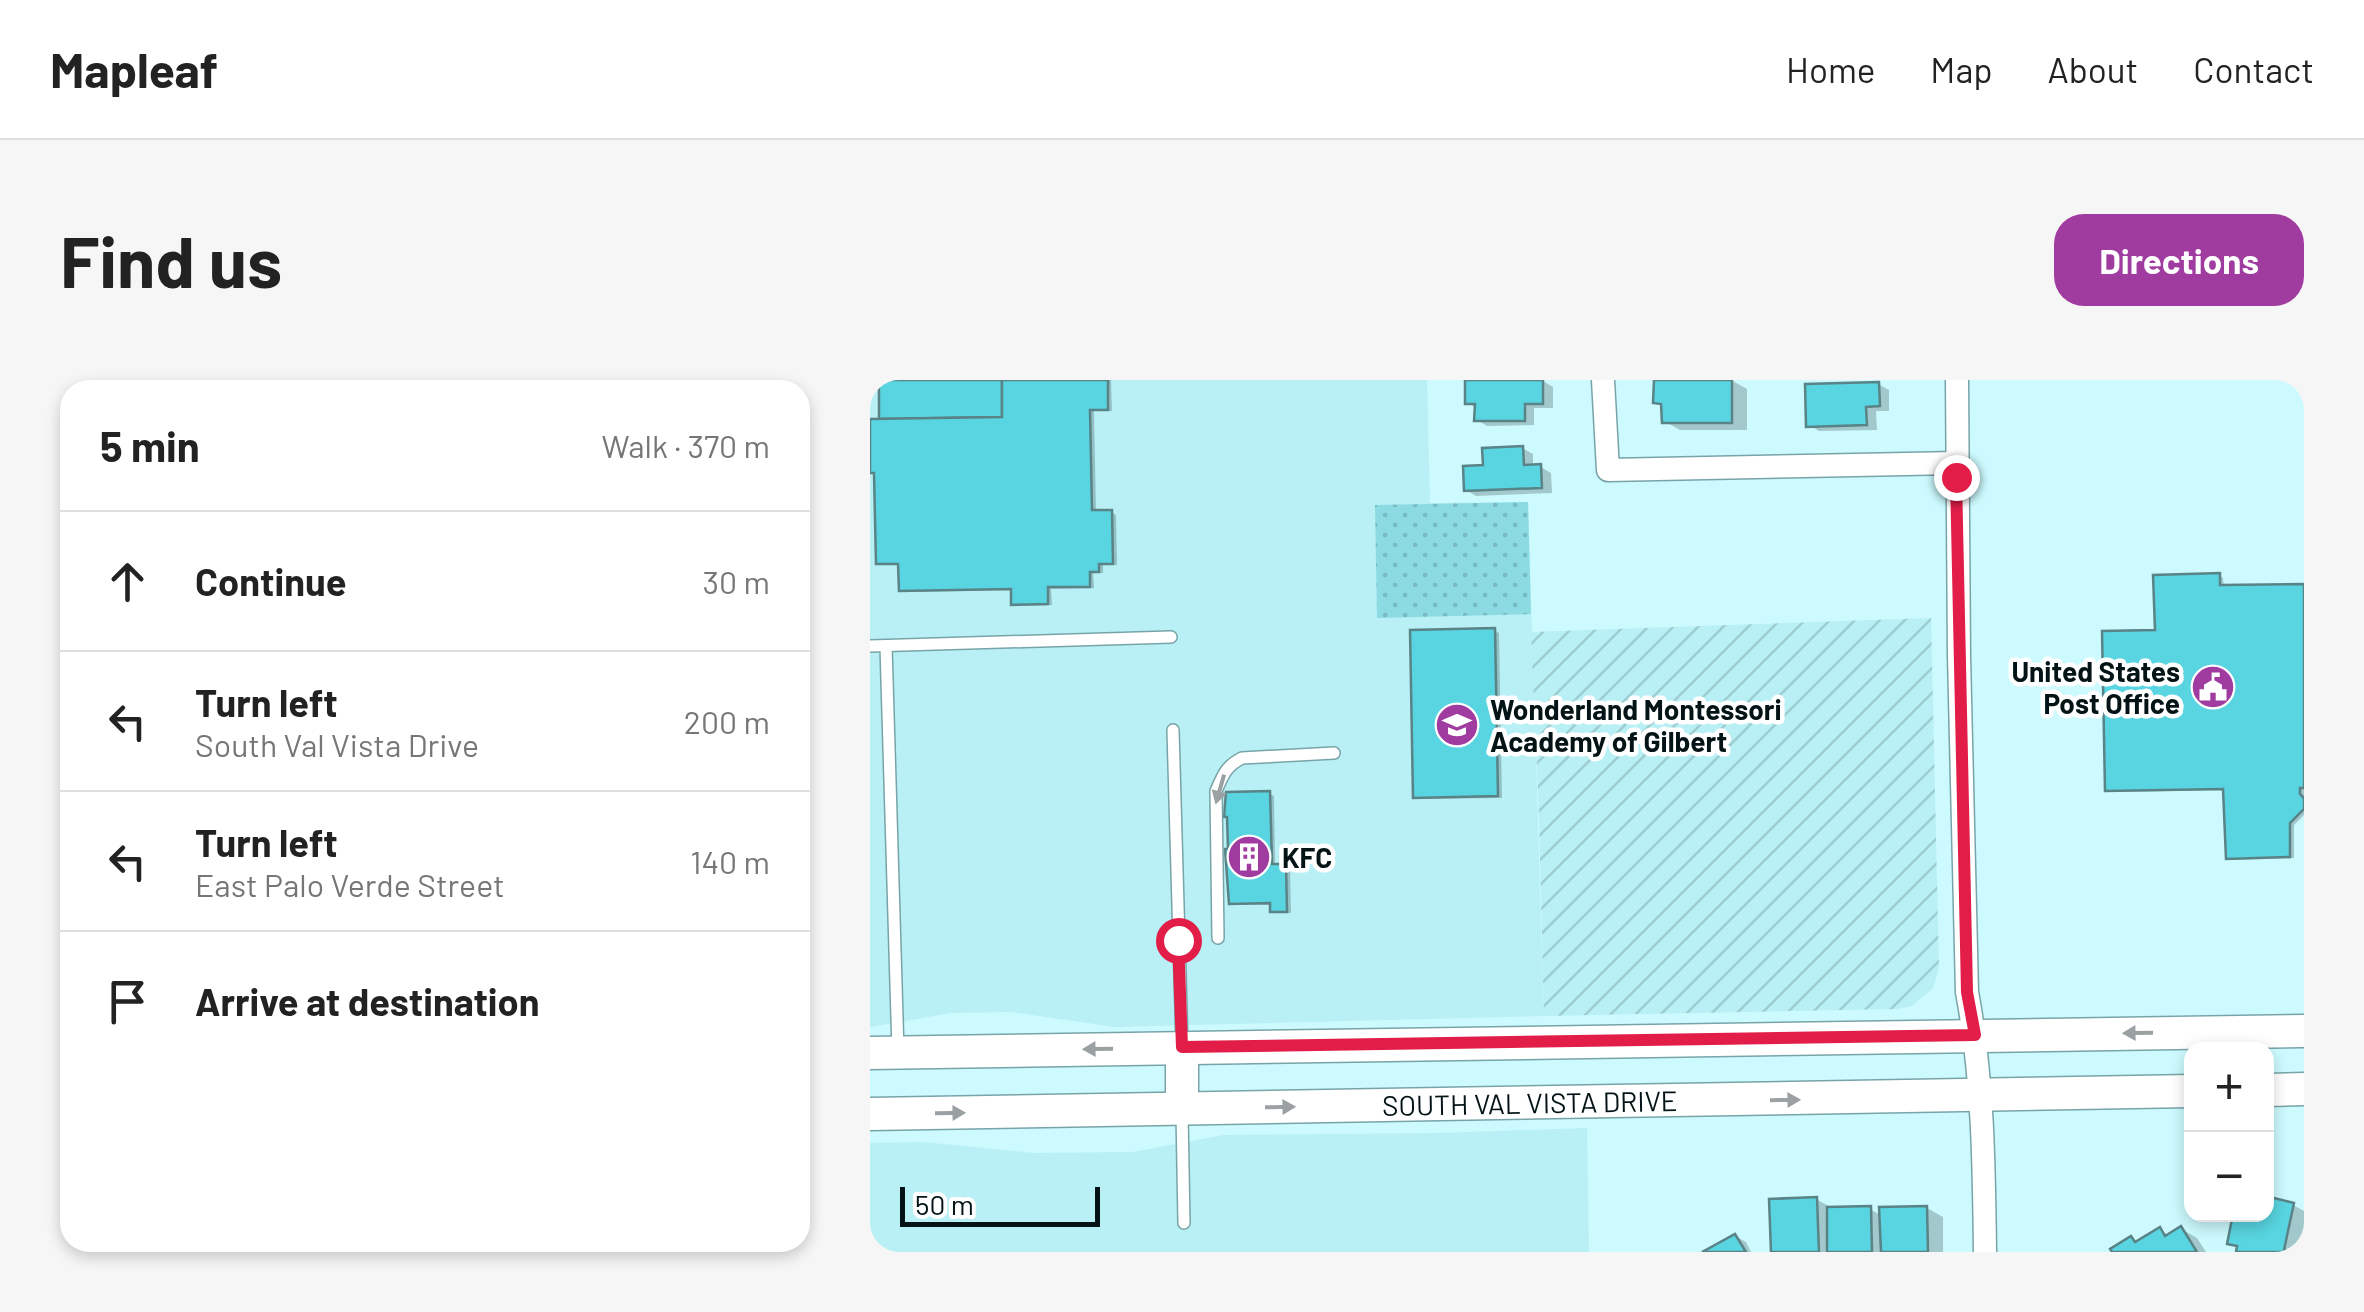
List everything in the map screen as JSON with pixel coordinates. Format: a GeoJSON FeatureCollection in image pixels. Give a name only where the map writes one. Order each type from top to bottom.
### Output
{"type":"FeatureCollection","features":[{"type":"Feature","properties":{"kind":"main road"},"geometry":{"type":"LineString","coordinates":[[884,1052],[2304,1031]]}},
{"type":"Feature","properties":{"kind":"main road"},"geometry":{"type":"LineString","coordinates":[[1182,1047],[1182,1109]]}},
{"type":"Feature","properties":{"kind":"main road"},"geometry":{"type":"LineString","coordinates":[[2274,1090],[2304,1089]]}},
{"type":"Feature","properties":{"kind":"main road","name":"SOUTH VAL VISTA DRIVE"},"geometry":{"type":"LineString","coordinates":[[870,1114],[2184,1091]]}},
{"type":"Feature","properties":{"kind":"street"},"geometry":{"type":"LineString","coordinates":[[1603,380],[1608,470],[1957,463]]}},
{"type":"Feature","properties":{"kind":"street"},"geometry":{"type":"LineString","coordinates":[[1957,380],[1967,992],[1984,1137],[1985,1252]]}},
{"type":"Feature","properties":{"kind":"lane"},"geometry":{"type":"LineString","coordinates":[[870,646],[1171,637]]}},
{"type":"Feature","properties":{"kind":"lane"},"geometry":{"type":"LineString","coordinates":[[884,1052],[886,646]]}},
{"type":"Feature","properties":{"kind":"lane"},"geometry":{"type":"LineString","coordinates":[[1173,730],[1182,1047]]}},
{"type":"Feature","properties":{"kind":"lane"},"geometry":{"type":"LineString","coordinates":[[1218,938],[1216,790],[1224,773],[1242,758],[1334,753]]}},
{"type":"Feature","properties":{"kind":"lane"},"geometry":{"type":"LineString","coordinates":[[1182,1109],[1184,1224]]}},
{"type":"Feature","properties":{"kind":"shaded area"},"geometry":{"type":"Polygon","coordinates":[[[870,380],[1427,380],[1430,503],[1528,502],[1544,1016],[1115,1027],[1011,1012],[951,1013],[870,1027],[870,380]]]}},
{"type":"Feature","properties":{"kind":"shaded area"},"geometry":{"type":"Polygon","coordinates":[[[1528,502],[1531,614],[1377,618],[1375,505],[1528,502]]]}},
{"type":"Feature","properties":{"kind":"shaded area"},"geometry":{"type":"Polygon","coordinates":[[[1931,618],[1939,968],[1933,988],[1912,1006],[1897,1009],[1544,1016],[1531,632],[1931,618]]]}},
{"type":"Feature","properties":{"kind":"shaded area"},"geometry":{"type":"Polygon","coordinates":[[[1587,1128],[1589,1252],[870,1252],[870,1143],[923,1142],[1034,1153],[1133,1152],[1224,1135],[1587,1128]]]}},
{"type":"Feature","properties":{"kind":"building"},"geometry":{"type":"Polygon","coordinates":[[[879,380],[1002,380],[1002,417],[879,419],[879,380]]]}},
{"type":"Feature","properties":{"kind":"building"},"geometry":{"type":"Polygon","coordinates":[[[1002,380],[1108,380],[1108,410],[1090,410],[1092,510],[1112,510],[1113,564],[1099,564],[1099,572],[1090,572],[1090,587],[1048,587],[1048,604],[1011,605],[1011,589],[899,591],[898,564],[876,564],[870,419],[1002,417],[1002,380]]]}},
{"type":"Feature","properties":{"kind":"building"},"geometry":{"type":"Polygon","coordinates":[[[1465,380],[1543,380],[1543,404],[1525,404],[1525,421],[1474,421],[1475,404],[1465,404],[1465,380]]]}},
{"type":"Feature","properties":{"kind":"building"},"geometry":{"type":"Polygon","coordinates":[[[1654,380],[1732,380],[1732,423],[1662,423],[1661,404],[1653,403],[1654,380]]]}},
{"type":"Feature","properties":{"kind":"building"},"geometry":{"type":"Polygon","coordinates":[[[1879,382],[1880,406],[1866,407],[1867,425],[1806,427],[1805,384],[1879,382]]]}},
{"type":"Feature","properties":{"kind":"building"},"geometry":{"type":"Polygon","coordinates":[[[1523,446],[1524,465],[1541,464],[1542,488],[1464,491],[1463,466],[1483,465],[1482,448],[1523,446]]]}},
{"type":"Feature","properties":{"kind":"building"},"geometry":{"type":"Polygon","coordinates":[[[2220,573],[2220,585],[2304,584],[2304,788],[2300,788],[2300,794],[2304,809],[2290,823],[2290,857],[2226,859],[2223,789],[2105,791],[2102,631],[2155,630],[2153,575],[2220,573]]]}},
{"type":"Feature","properties":{"kind":"building"},"geometry":{"type":"Polygon","coordinates":[[[1495,628],[1498,796],[1413,798],[1410,630],[1495,628]]]}},
{"type":"Feature","properties":{"kind":"building","name":"KFC"},"geometry":{"type":"Polygon","coordinates":[[[1270,791],[1272,864],[1286,864],[1287,912],[1270,912],[1270,903],[1229,904],[1226,792],[1270,791]]]}},
{"type":"Feature","properties":{"kind":"building"},"geometry":{"type":"Polygon","coordinates":[[[1817,1197],[1819,1252],[1771,1252],[1769,1199],[1817,1197]]]}},
{"type":"Feature","properties":{"kind":"building"},"geometry":{"type":"Polygon","coordinates":[[[2274,1198],[2294,1203],[2284,1250],[2293,1252],[2236,1252],[2237,1246],[2227,1244],[2231,1222],[2274,1222],[2274,1198]]]}},
{"type":"Feature","properties":{"kind":"building"},"geometry":{"type":"Polygon","coordinates":[[[1871,1206],[1872,1252],[1827,1252],[1827,1207],[1871,1206]]]}},
{"type":"Feature","properties":{"kind":"building"},"geometry":{"type":"Polygon","coordinates":[[[1927,1206],[1928,1252],[1881,1252],[1879,1207],[1927,1206]]]}},
{"type":"Feature","properties":{"kind":"building"},"geometry":{"type":"Polygon","coordinates":[[[2181,1226],[2197,1252],[2110,1249],[2131,1236],[2135,1242],[2160,1227],[2165,1236],[2181,1226]]]}},
{"type":"Feature","properties":{"kind":"building"},"geometry":{"type":"Polygon","coordinates":[[[1735,1234],[1746,1252],[1702,1252],[1735,1234]]]}},
{"type":"Feature","properties":{"kind":"place","name":"United States Post Office"},"geometry":{"type":"Point","coordinates":[2213,687]}},
{"type":"Feature","properties":{"kind":"place","name":"Wonderland Montessori Academy of Gilbert"},"geometry":{"type":"Point","coordinates":[1457,725]}},
{"type":"Feature","properties":{"kind":"place","name":"KFC"},"geometry":{"type":"Point","coordinates":[1249,857]}},
{"type":"Feature","properties":{"kind":"route"},"geometry":{"type":"LineString","coordinates":[[1178,940],[1182,1047],[1975,1035],[1967,992],[1956,477]]}}]}
